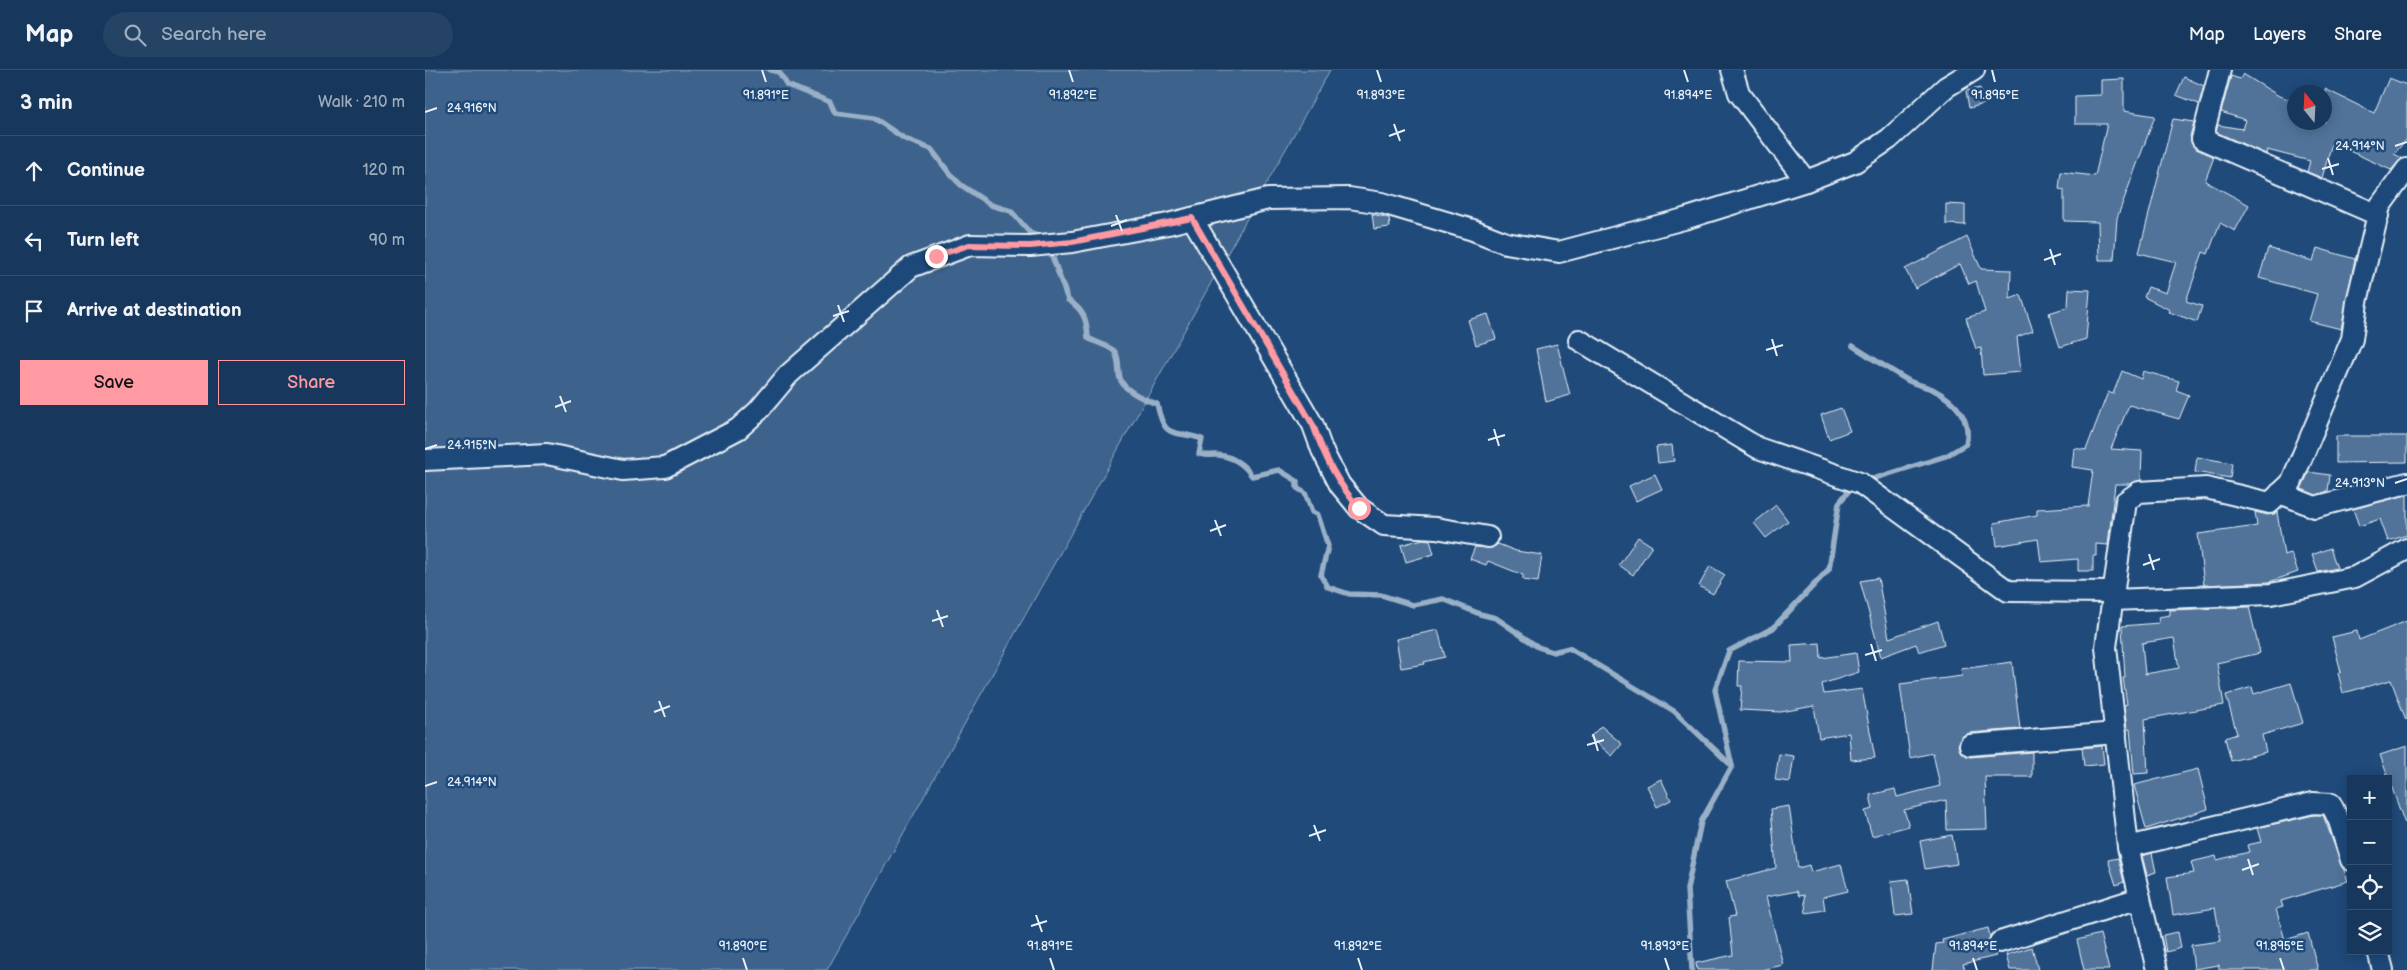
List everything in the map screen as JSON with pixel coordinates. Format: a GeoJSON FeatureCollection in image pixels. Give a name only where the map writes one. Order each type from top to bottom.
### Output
{"type":"FeatureCollection","features":[{"type":"Feature","properties":{"kind":"street"},"geometry":{"type":"LineString","coordinates":[[1732,70],[1739,94],[1807,180]]}},
{"type":"Feature","properties":{"kind":"street"},"geometry":{"type":"LineString","coordinates":[[425,460],[547,454],[623,470],[665,467],[738,429],[758,411],[788,375],[911,267],[969,245],[1030,246],[1072,242],[1192,218],[1268,199],[1349,198],[1382,203],[1473,230],[1506,243],[1559,252],[1684,219],[1807,180],[1855,162],[1889,139],[1946,87],[1974,70]]}},
{"type":"Feature","properties":{"kind":"street"},"geometry":{"type":"LineString","coordinates":[[2220,70],[2202,139],[2378,215]]}},
{"type":"Feature","properties":{"kind":"street"},"geometry":{"type":"LineString","coordinates":[[2157,970],[2129,847],[2106,647],[2126,501],[2139,492],[2206,488],[2270,503],[2291,483],[2352,339],[2357,302],[2380,206],[2407,169]]}},
{"type":"Feature","properties":{"kind":"street"},"geometry":{"type":"LineString","coordinates":[[1192,218],[1313,425],[1322,450],[1339,485],[1359,508],[1384,526],[1435,528],[1488,537]]}},
{"type":"Feature","properties":{"kind":"street"},"geometry":{"type":"LineString","coordinates":[[1579,340],[1758,448],[1859,483],[2008,591],[2113,596],[2271,594],[2355,577],[2407,549]]}},
{"type":"Feature","properties":{"kind":"street"},"geometry":{"type":"LineString","coordinates":[[2280,493],[2315,507],[2407,483]]}},
{"type":"Feature","properties":{"kind":"street"},"geometry":{"type":"LineString","coordinates":[[1970,746],[2116,733]]}},
{"type":"Feature","properties":{"kind":"street"},"geometry":{"type":"LineString","coordinates":[[2129,847],[2313,803],[2331,804],[2339,821],[2347,847]]}},
{"type":"Feature","properties":{"kind":"street"},"geometry":{"type":"LineString","coordinates":[[2000,942],[2140,898]]}},
{"type":"Feature","properties":{"kind":"street"},"geometry":{"type":"LineString","coordinates":[[2379,955],[2383,970]]}},
{"type":"Feature","properties":{"kind":"shaded area"},"geometry":{"type":"Polygon","coordinates":[[[425,70],[1330,70],[827,970],[425,970],[425,70]]]}},
{"type":"Feature","properties":{"kind":"building"},"geometry":{"type":"Polygon","coordinates":[[[2243,74],[2279,96],[2287,98],[2287,130],[2332,130],[2332,92],[2374,113],[2389,78],[2407,85],[2407,139],[2394,154],[2402,158],[2391,170],[2332,143],[2322,178],[2307,172],[2310,161],[2267,150],[2266,154],[2216,132],[2218,125],[2242,129],[2245,120],[2221,112],[2231,76],[2240,79],[2243,74]]]}},
{"type":"Feature","properties":{"kind":"building"},"geometry":{"type":"Polygon","coordinates":[[[2184,77],[2204,86],[2199,104],[2176,95],[2184,77]]]}},
{"type":"Feature","properties":{"kind":"building"},"geometry":{"type":"Polygon","coordinates":[[[2124,79],[2124,111],[2155,116],[2117,218],[2114,260],[2099,260],[2098,222],[2064,221],[2064,190],[2059,189],[2061,172],[2095,176],[2107,124],[2075,124],[2075,96],[2101,95],[2101,80],[2124,79]]]}},
{"type":"Feature","properties":{"kind":"building"},"geometry":{"type":"Polygon","coordinates":[[[1980,88],[1984,104],[1969,108],[1966,91],[1980,88]]]}},
{"type":"Feature","properties":{"kind":"building"},"geometry":{"type":"Polygon","coordinates":[[[2173,119],[2194,122],[2190,136],[2193,146],[2214,157],[2205,181],[2249,205],[2235,231],[2220,223],[2208,254],[2203,252],[2186,301],[2202,306],[2197,322],[2169,312],[2170,310],[2144,297],[2148,287],[2166,293],[2176,262],[2139,253],[2173,119]]]}},
{"type":"Feature","properties":{"kind":"building"},"geometry":{"type":"Polygon","coordinates":[[[1946,204],[1965,205],[1965,225],[1946,224],[1946,204]]]}},
{"type":"Feature","properties":{"kind":"building"},"geometry":{"type":"Polygon","coordinates":[[[1372,214],[1389,218],[1390,227],[1374,229],[1372,214]]]}},
{"type":"Feature","properties":{"kind":"building"},"geometry":{"type":"Polygon","coordinates":[[[1967,237],[1981,269],[2011,270],[2010,299],[2021,295],[2033,331],[2017,337],[2021,372],[1983,375],[1981,348],[1976,349],[1966,318],[1985,312],[1976,281],[1969,284],[1960,264],[1915,288],[1905,269],[1967,237]]]}},
{"type":"Feature","properties":{"kind":"building"},"geometry":{"type":"Polygon","coordinates":[[[2268,248],[2313,261],[2317,248],[2355,259],[2341,329],[2309,321],[2317,294],[2259,278],[2268,248]]]}},
{"type":"Feature","properties":{"kind":"building"},"geometry":{"type":"Polygon","coordinates":[[[2069,289],[2090,290],[2086,339],[2060,347],[2049,313],[2068,307],[2069,289]]]}},
{"type":"Feature","properties":{"kind":"building"},"geometry":{"type":"Polygon","coordinates":[[[1488,314],[1496,339],[1476,345],[1468,320],[1488,314]]]}},
{"type":"Feature","properties":{"kind":"building"},"geometry":{"type":"Polygon","coordinates":[[[1557,344],[1570,395],[1546,402],[1536,349],[1557,344]]]}},
{"type":"Feature","properties":{"kind":"building"},"geometry":{"type":"Polygon","coordinates":[[[2122,371],[2141,379],[2143,371],[2179,381],[2176,390],[2189,395],[2179,419],[2129,405],[2111,449],[2142,451],[2141,480],[2129,484],[2115,484],[2108,545],[2096,544],[2096,556],[2093,556],[2093,571],[2078,571],[2078,559],[2041,562],[2038,539],[1997,546],[1994,523],[2037,515],[2037,509],[2088,506],[2093,470],[2072,467],[2074,448],[2086,450],[2108,392],[2113,394],[2122,371]]]}},
{"type":"Feature","properties":{"kind":"building"},"geometry":{"type":"Polygon","coordinates":[[[1841,408],[1850,431],[1829,439],[1821,415],[1841,408]]]}},
{"type":"Feature","properties":{"kind":"building"},"geometry":{"type":"Polygon","coordinates":[[[2336,436],[2407,436],[2407,462],[2336,463],[2336,436]]]}},
{"type":"Feature","properties":{"kind":"building"},"geometry":{"type":"Polygon","coordinates":[[[1672,445],[1674,461],[1658,463],[1656,447],[1672,445]]]}},
{"type":"Feature","properties":{"kind":"building"},"geometry":{"type":"Polygon","coordinates":[[[2197,457],[2232,463],[2230,478],[2195,472],[2197,457]]]}},
{"type":"Feature","properties":{"kind":"building"},"geometry":{"type":"Polygon","coordinates":[[[2309,472],[2330,475],[2328,491],[2316,495],[2301,489],[2309,472]]]}},
{"type":"Feature","properties":{"kind":"building"},"geometry":{"type":"Polygon","coordinates":[[[1655,474],[1662,489],[1636,501],[1629,486],[1655,474]]]}},
{"type":"Feature","properties":{"kind":"building"},"geometry":{"type":"Polygon","coordinates":[[[2407,495],[2407,535],[2388,541],[2380,519],[2359,526],[2353,509],[2407,495]]]}},
{"type":"Feature","properties":{"kind":"building"},"geometry":{"type":"Polygon","coordinates":[[[1776,505],[1788,521],[1766,538],[1754,523],[1776,505]]]}},
{"type":"Feature","properties":{"kind":"building"},"geometry":{"type":"Polygon","coordinates":[[[2255,512],[2268,515],[2277,512],[2284,555],[2291,553],[2298,572],[2269,582],[2204,585],[2198,534],[2257,526],[2255,512]]]}},
{"type":"Feature","properties":{"kind":"building"},"geometry":{"type":"Polygon","coordinates":[[[1638,537],[1652,546],[1633,575],[1619,565],[1638,537]]]}},
{"type":"Feature","properties":{"kind":"building"},"geometry":{"type":"Polygon","coordinates":[[[1423,539],[1430,540],[1434,554],[1406,562],[1401,545],[1423,539]]]}},
{"type":"Feature","properties":{"kind":"building"},"geometry":{"type":"Polygon","coordinates":[[[1498,544],[1516,551],[1542,555],[1538,582],[1523,580],[1523,575],[1488,561],[1486,565],[1470,559],[1475,547],[1492,548],[1498,544]]]}},
{"type":"Feature","properties":{"kind":"building"},"geometry":{"type":"Polygon","coordinates":[[[2330,548],[2337,568],[2318,572],[2312,555],[2330,548]]]}},
{"type":"Feature","properties":{"kind":"building"},"geometry":{"type":"Polygon","coordinates":[[[1710,566],[1725,575],[1713,594],[1699,586],[1710,566]]]}},
{"type":"Feature","properties":{"kind":"building"},"geometry":{"type":"Polygon","coordinates":[[[1878,578],[1889,638],[1938,621],[1944,644],[1919,652],[1916,644],[1881,657],[1860,581],[1878,578]]]}},
{"type":"Feature","properties":{"kind":"building"},"geometry":{"type":"Polygon","coordinates":[[[2249,607],[2260,653],[2217,663],[2224,705],[2145,719],[2148,773],[2134,774],[2130,729],[2127,729],[2124,705],[2127,704],[2123,678],[2125,678],[2122,626],[2159,623],[2158,617],[2170,615],[2170,610],[2249,607]],[[2174,638],[2142,643],[2145,674],[2179,668],[2174,638]]]}},
{"type":"Feature","properties":{"kind":"building"},"geometry":{"type":"Polygon","coordinates":[[[2407,621],[2406,720],[2391,680],[2343,693],[2338,673],[2341,672],[2332,637],[2357,631],[2359,640],[2407,621]]]}},
{"type":"Feature","properties":{"kind":"building"},"geometry":{"type":"Polygon","coordinates":[[[1438,630],[1445,657],[1424,662],[1425,664],[1401,668],[1396,639],[1438,630]]]}},
{"type":"Feature","properties":{"kind":"building"},"geometry":{"type":"Polygon","coordinates":[[[1820,643],[1821,658],[1856,653],[1859,672],[1822,684],[1824,694],[1862,689],[1875,758],[1851,760],[1849,733],[1819,738],[1814,706],[1781,712],[1740,710],[1742,686],[1738,686],[1739,661],[1792,662],[1791,645],[1820,643]]]}},
{"type":"Feature","properties":{"kind":"building"},"geometry":{"type":"Polygon","coordinates":[[[2012,662],[2020,729],[1969,733],[1960,740],[1958,746],[1965,755],[1970,757],[2032,752],[2032,777],[1985,777],[1987,829],[1947,830],[1946,800],[1904,810],[1909,826],[1872,836],[1865,811],[1873,809],[1870,795],[1895,789],[1897,797],[1940,786],[1933,753],[1910,758],[1900,684],[1962,676],[1961,669],[2012,662]]]}},
{"type":"Feature","properties":{"kind":"building"},"geometry":{"type":"Polygon","coordinates":[[[2291,683],[2303,723],[2262,735],[2266,752],[2231,761],[2225,738],[2237,734],[2226,695],[2252,687],[2254,694],[2291,683]]]}},
{"type":"Feature","properties":{"kind":"building"},"geometry":{"type":"Polygon","coordinates":[[[1601,726],[1622,744],[1612,756],[1590,737],[1601,726]]]}},
{"type":"Feature","properties":{"kind":"building"},"geometry":{"type":"Polygon","coordinates":[[[2102,746],[2104,764],[2084,766],[2082,748],[2102,746]]]}},
{"type":"Feature","properties":{"kind":"building"},"geometry":{"type":"Polygon","coordinates":[[[2407,746],[2407,824],[2405,824],[2392,788],[2392,775],[2387,775],[2380,755],[2407,746]]]}},
{"type":"Feature","properties":{"kind":"building"},"geometry":{"type":"Polygon","coordinates":[[[1779,754],[1794,756],[1790,782],[1775,780],[1779,754]]]}},
{"type":"Feature","properties":{"kind":"building"},"geometry":{"type":"Polygon","coordinates":[[[2198,769],[2208,809],[2146,829],[2134,785],[2198,769]]]}},
{"type":"Feature","properties":{"kind":"building"},"geometry":{"type":"Polygon","coordinates":[[[1661,779],[1671,800],[1657,807],[1647,786],[1661,779]]]}},
{"type":"Feature","properties":{"kind":"building"},"geometry":{"type":"Polygon","coordinates":[[[1789,806],[1798,868],[1809,865],[1811,872],[1841,864],[1848,891],[1823,897],[1825,910],[1806,913],[1804,895],[1799,896],[1797,891],[1766,897],[1783,965],[1761,970],[1697,970],[1696,963],[1733,955],[1729,917],[1735,916],[1726,881],[1776,868],[1771,809],[1789,806]]]}},
{"type":"Feature","properties":{"kind":"building"},"geometry":{"type":"Polygon","coordinates":[[[2314,815],[2323,815],[2347,881],[2281,901],[2283,907],[2276,909],[2285,940],[2308,933],[2318,970],[2219,970],[2219,965],[2194,969],[2191,945],[2221,941],[2215,908],[2173,915],[2167,877],[2194,873],[2191,862],[2216,856],[2217,860],[2249,852],[2247,845],[2261,842],[2257,828],[2314,815]]]}},
{"type":"Feature","properties":{"kind":"building"},"geometry":{"type":"Polygon","coordinates":[[[1952,835],[1957,864],[1925,869],[1920,841],[1952,835]]]}},
{"type":"Feature","properties":{"kind":"building"},"geometry":{"type":"Polygon","coordinates":[[[2152,853],[2156,872],[2147,875],[2142,856],[2152,853]]]}},
{"type":"Feature","properties":{"kind":"building"},"geometry":{"type":"Polygon","coordinates":[[[2118,858],[2124,882],[2116,885],[2108,860],[2118,858]]]}},
{"type":"Feature","properties":{"kind":"building"},"geometry":{"type":"Polygon","coordinates":[[[1908,879],[1913,914],[1895,916],[1891,881],[1908,879]]]}},
{"type":"Feature","properties":{"kind":"building"},"geometry":{"type":"Polygon","coordinates":[[[1988,928],[1990,936],[1989,945],[1996,956],[1963,964],[1965,970],[1933,970],[1936,944],[1943,943],[1942,940],[1988,928]]]}},
{"type":"Feature","properties":{"kind":"building"},"geometry":{"type":"Polygon","coordinates":[[[2178,932],[2181,948],[2166,952],[2163,935],[2178,932]]]}},
{"type":"Feature","properties":{"kind":"building"},"geometry":{"type":"Polygon","coordinates":[[[2100,934],[2109,970],[2084,970],[2077,940],[2100,934]]]}},
{"type":"Feature","properties":{"kind":"building"},"geometry":{"type":"Polygon","coordinates":[[[2032,947],[2038,970],[2010,970],[2006,955],[2032,947]]]}},
{"type":"Feature","properties":{"kind":"waterway"},"geometry":{"type":"LineString","coordinates":[[770,70],[779,72],[787,85],[830,102],[835,113],[874,118],[905,139],[931,149],[961,185],[991,205],[1011,211],[1030,233],[1042,238]]}},
{"type":"Feature","properties":{"kind":"waterway"},"geometry":{"type":"LineString","coordinates":[[1050,250],[1068,300],[1084,316],[1088,338],[1116,353],[1119,376],[1123,384],[1134,393],[1157,404],[1163,424],[1167,429],[1171,432],[1202,439],[1199,454],[1221,455],[1232,458],[1241,464],[1252,476],[1279,470],[1297,481],[1297,488],[1305,493],[1312,512],[1318,515],[1328,546],[1321,575],[1328,587],[1349,594],[1381,595],[1413,605],[1443,599],[1480,614],[1496,618],[1538,647],[1553,652],[1569,648],[1674,711],[1732,766]]}},
{"type":"Feature","properties":{"kind":"waterway"},"geometry":{"type":"LineString","coordinates":[[1853,346],[1909,381],[1942,394],[1960,412],[1964,419],[1967,435],[1966,444],[1946,456],[1866,481]]}},
{"type":"Feature","properties":{"kind":"waterway"},"geometry":{"type":"LineString","coordinates":[[1692,970],[1687,889],[1701,822],[1732,766],[1715,690],[1729,651],[1773,628],[1829,569],[1839,503],[1854,484]]}},
{"type":"Feature","properties":{"kind":"route"},"geometry":{"type":"LineString","coordinates":[[936,256],[969,245],[1030,246],[1072,242],[1192,218],[1313,425],[1322,450],[1339,485],[1359,508]]}}]}
